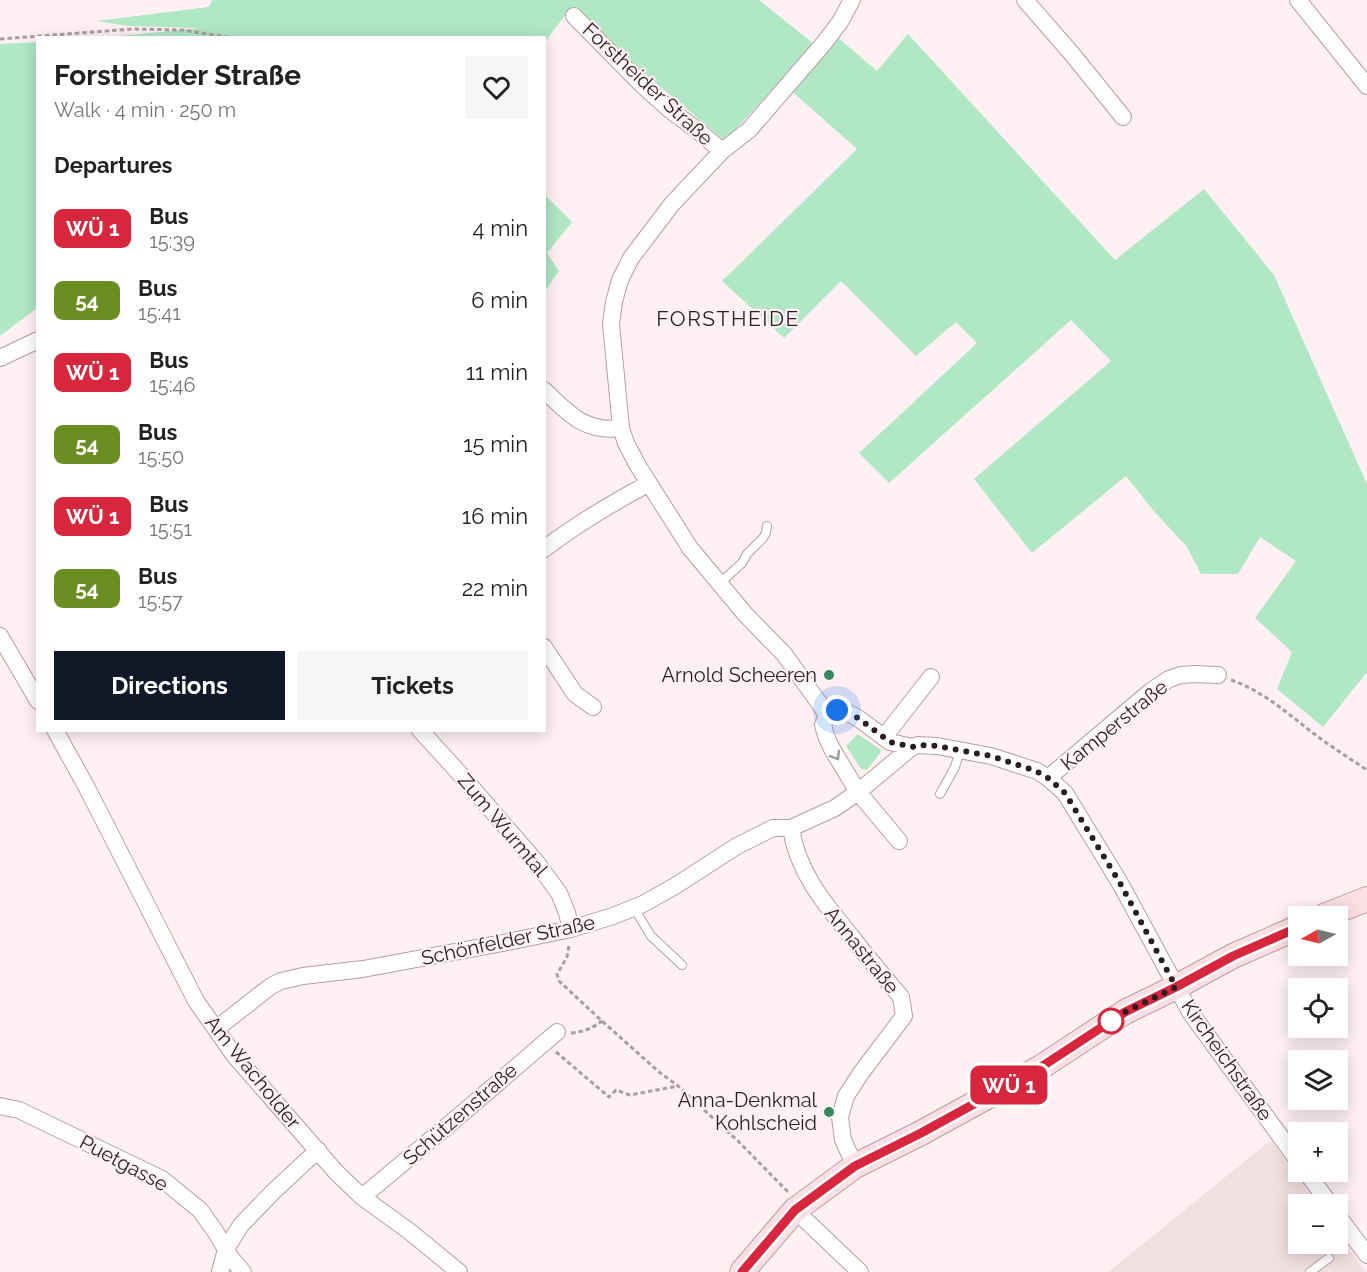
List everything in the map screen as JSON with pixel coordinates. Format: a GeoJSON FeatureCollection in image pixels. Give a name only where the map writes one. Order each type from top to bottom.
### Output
{"type":"FeatureCollection","features":[{"type":"Feature","properties":{"kind":"street","name":"Forstheider Straße"},"geometry":{"type":"LineString","coordinates":[[852,0],[825,43],[749,130],[722,151],[672,204],[631,258],[620,280],[611,324],[621,428],[626,443],[648,484],[690,548],[745,614],[784,654],[826,714],[823,725],[826,736],[858,792],[899,841]]}},
{"type":"Feature","properties":{"kind":"street"},"geometry":{"type":"LineString","coordinates":[[1025,0],[1123,117]]}},
{"type":"Feature","properties":{"kind":"street"},"geometry":{"type":"LineString","coordinates":[[1298,0],[1367,86]]}},
{"type":"Feature","properties":{"kind":"street","name":"Forstheider Straße"},"geometry":{"type":"LineString","coordinates":[[574,16],[670,110],[722,151]]}},
{"type":"Feature","properties":{"kind":"street"},"geometry":{"type":"LineString","coordinates":[[0,358],[36,341]]}},
{"type":"Feature","properties":{"kind":"street"},"geometry":{"type":"LineString","coordinates":[[546,392],[575,418],[594,428],[621,428]]}},
{"type":"Feature","properties":{"kind":"street"},"geometry":{"type":"LineString","coordinates":[[546,548],[614,502],[648,484]]}},
{"type":"Feature","properties":{"kind":"street"},"geometry":{"type":"LineString","coordinates":[[0,636],[35,690]]}},
{"type":"Feature","properties":{"kind":"street"},"geometry":{"type":"LineString","coordinates":[[546,650],[575,694],[593,706]]}},
{"type":"Feature","properties":{"kind":"street","name":"Kamperstraße"},"geometry":{"type":"LineString","coordinates":[[1048,778],[1151,691],[1169,679],[1196,674],[1218,675]]}},
{"type":"Feature","properties":{"kind":"street"},"geometry":{"type":"LineString","coordinates":[[884,737],[931,677]]}},
{"type":"Feature","properties":{"kind":"street"},"geometry":{"type":"LineString","coordinates":[[826,714],[837,710],[844,711],[858,718],[890,742],[912,747],[927,745],[991,756],[1036,771],[1048,778],[1065,793],[1120,883],[1176,987]]}},
{"type":"Feature","properties":{"kind":"street","name":"Am Wacholder"},"geometry":{"type":"LineString","coordinates":[[56,732],[196,1001],[234,1055],[362,1197],[409,1231],[459,1272]]}},
{"type":"Feature","properties":{"kind":"street","name":"Zum Wurmtal"},"geometry":{"type":"LineString","coordinates":[[422,732],[537,863],[559,893],[571,929]]}},
{"type":"Feature","properties":{"kind":"street","name":"Schönfelder Straße"},"geometry":{"type":"LineString","coordinates":[[216,1029],[271,986],[281,981],[393,964],[571,929],[634,908],[675,886],[737,846],[773,828],[791,828],[835,808],[912,747]]}},
{"type":"Feature","properties":{"kind":"street","name":"Annastraße"},"geometry":{"type":"LineString","coordinates":[[791,828],[794,845],[803,868],[820,898],[901,997],[904,1016],[846,1096],[840,1117],[843,1140],[855,1166]]}},
{"type":"Feature","properties":{"kind":"street"},"geometry":{"type":"LineString","coordinates":[[1348,907],[1367,899]]}},
{"type":"Feature","properties":{"kind":"street"},"geometry":{"type":"LineString","coordinates":[[742,1272],[795,1210],[855,1166],[1038,1069],[1125,1012],[1233,956],[1288,932]]}},
{"type":"Feature","properties":{"kind":"street","name":"Kircheichstraße"},"geometry":{"type":"LineString","coordinates":[[1176,987],[1190,1012],[1288,1147]]}},
{"type":"Feature","properties":{"kind":"street","name":"Schützenstraße"},"geometry":{"type":"LineString","coordinates":[[362,1197],[549,1038]]}},
{"type":"Feature","properties":{"kind":"street","name":"Puetgasse"},"geometry":{"type":"LineString","coordinates":[[0,1106],[19,1110],[162,1179],[200,1210],[243,1272]]}},
{"type":"Feature","properties":{"kind":"street"},"geometry":{"type":"LineString","coordinates":[[220,1272],[226,1249],[241,1225],[318,1150]]}},
{"type":"Feature","properties":{"kind":"street"},"geometry":{"type":"LineString","coordinates":[[795,1210],[860,1272]]}},
{"type":"Feature","properties":{"kind":"street"},"geometry":{"type":"LineString","coordinates":[[1348,1229],[1367,1255]]}},
{"type":"Feature","properties":{"kind":"lane"},"geometry":{"type":"LineString","coordinates":[[719,584],[742,563],[747,554],[763,538],[767,526]]}},
{"type":"Feature","properties":{"kind":"lane"},"geometry":{"type":"LineString","coordinates":[[940,794],[955,767],[960,750]]}},
{"type":"Feature","properties":{"kind":"lane"},"geometry":{"type":"LineString","coordinates":[[634,908],[651,936],[682,965]]}},
{"type":"Feature","properties":{"kind":"lane"},"geometry":{"type":"LineString","coordinates":[[1310,1272],[1329,1258]]}},
{"type":"Feature","properties":{"kind":"path"},"geometry":{"type":"LineString","coordinates":[[40,36],[133,29],[182,30],[221,36]]}},
{"type":"Feature","properties":{"kind":"path"},"geometry":{"type":"LineString","coordinates":[[0,39],[36,36]]}},
{"type":"Feature","properties":{"kind":"path"},"geometry":{"type":"LineString","coordinates":[[1218,675],[1245,685],[1275,702],[1314,734],[1367,770]]}},
{"type":"Feature","properties":{"kind":"path"},"geometry":{"type":"LineString","coordinates":[[571,929],[567,957],[557,975],[560,981],[658,1072],[678,1086],[739,1142],[791,1195],[795,1210]]}},
{"type":"Feature","properties":{"kind":"path"},"geometry":{"type":"LineString","coordinates":[[602,1021],[583,1032],[565,1033],[549,1038],[552,1048],[609,1097],[616,1090],[630,1095],[678,1086]]}},
{"type":"Feature","properties":{"kind":"shaded area"},"geometry":{"type":"Polygon","coordinates":[[[1271,1140],[1288,1164],[1288,1182],[1301,1182],[1310,1194],[1288,1194],[1288,1254],[1348,1254],[1348,1247],[1366,1272],[1108,1272],[1271,1140]]]}},
{"type":"Feature","properties":{"kind":"green space"},"geometry":{"type":"Polygon","coordinates":[[[212,0],[759,0],[814,44],[836,36],[877,71],[908,34],[1115,260],[1204,189],[1274,275],[1367,484],[1367,672],[1323,727],[1277,689],[1292,652],[1255,618],[1296,561],[1260,537],[1238,574],[1201,574],[1187,547],[1126,476],[1032,553],[974,479],[1111,361],[1071,320],[889,483],[859,453],[977,343],[956,322],[916,356],[841,281],[784,338],[722,281],[857,149],[780,81],[725,141],[569,10],[546,41],[546,36],[118,36],[200,28],[129,26],[96,21],[209,7],[212,0]]]}},
{"type":"Feature","properties":{"kind":"green space"},"geometry":{"type":"Polygon","coordinates":[[[36,42],[36,309],[0,336],[0,44],[36,42]]]}},
{"type":"Feature","properties":{"kind":"green space"},"geometry":{"type":"Polygon","coordinates":[[[546,196],[572,222],[547,253],[559,271],[546,290],[546,196]]]}},
{"type":"Feature","properties":{"kind":"green space"},"geometry":{"type":"Polygon","coordinates":[[[858,734],[881,750],[867,770],[861,769],[846,746],[858,734]]]}},
{"type":"Feature","properties":{"kind":"bus line"},"geometry":{"type":"LineString","coordinates":[[742,1272],[795,1210],[855,1166],[1038,1069],[1125,1012],[1233,956],[1288,932]]}},
{"type":"Feature","properties":{"kind":"place","name":"Arnold Scheeren"},"geometry":{"type":"Point","coordinates":[829,675]}},
{"type":"Feature","properties":{"kind":"place","name":"Anna-Denkmal Kohlscheid"},"geometry":{"type":"Point","coordinates":[829,1112]}},
{"type":"Feature","properties":{"kind":"district","name":"FORSTHEIDE"},"geometry":{"type":"Point","coordinates":[728,318]}},
{"type":"Feature","properties":{"kind":"route"},"geometry":{"type":"LineString","coordinates":[[837,710],[858,718],[890,742],[912,747],[937,746],[991,756],[1036,771],[1065,793],[1120,883],[1176,987],[1108,1023],[1111,1021]]}}]}
